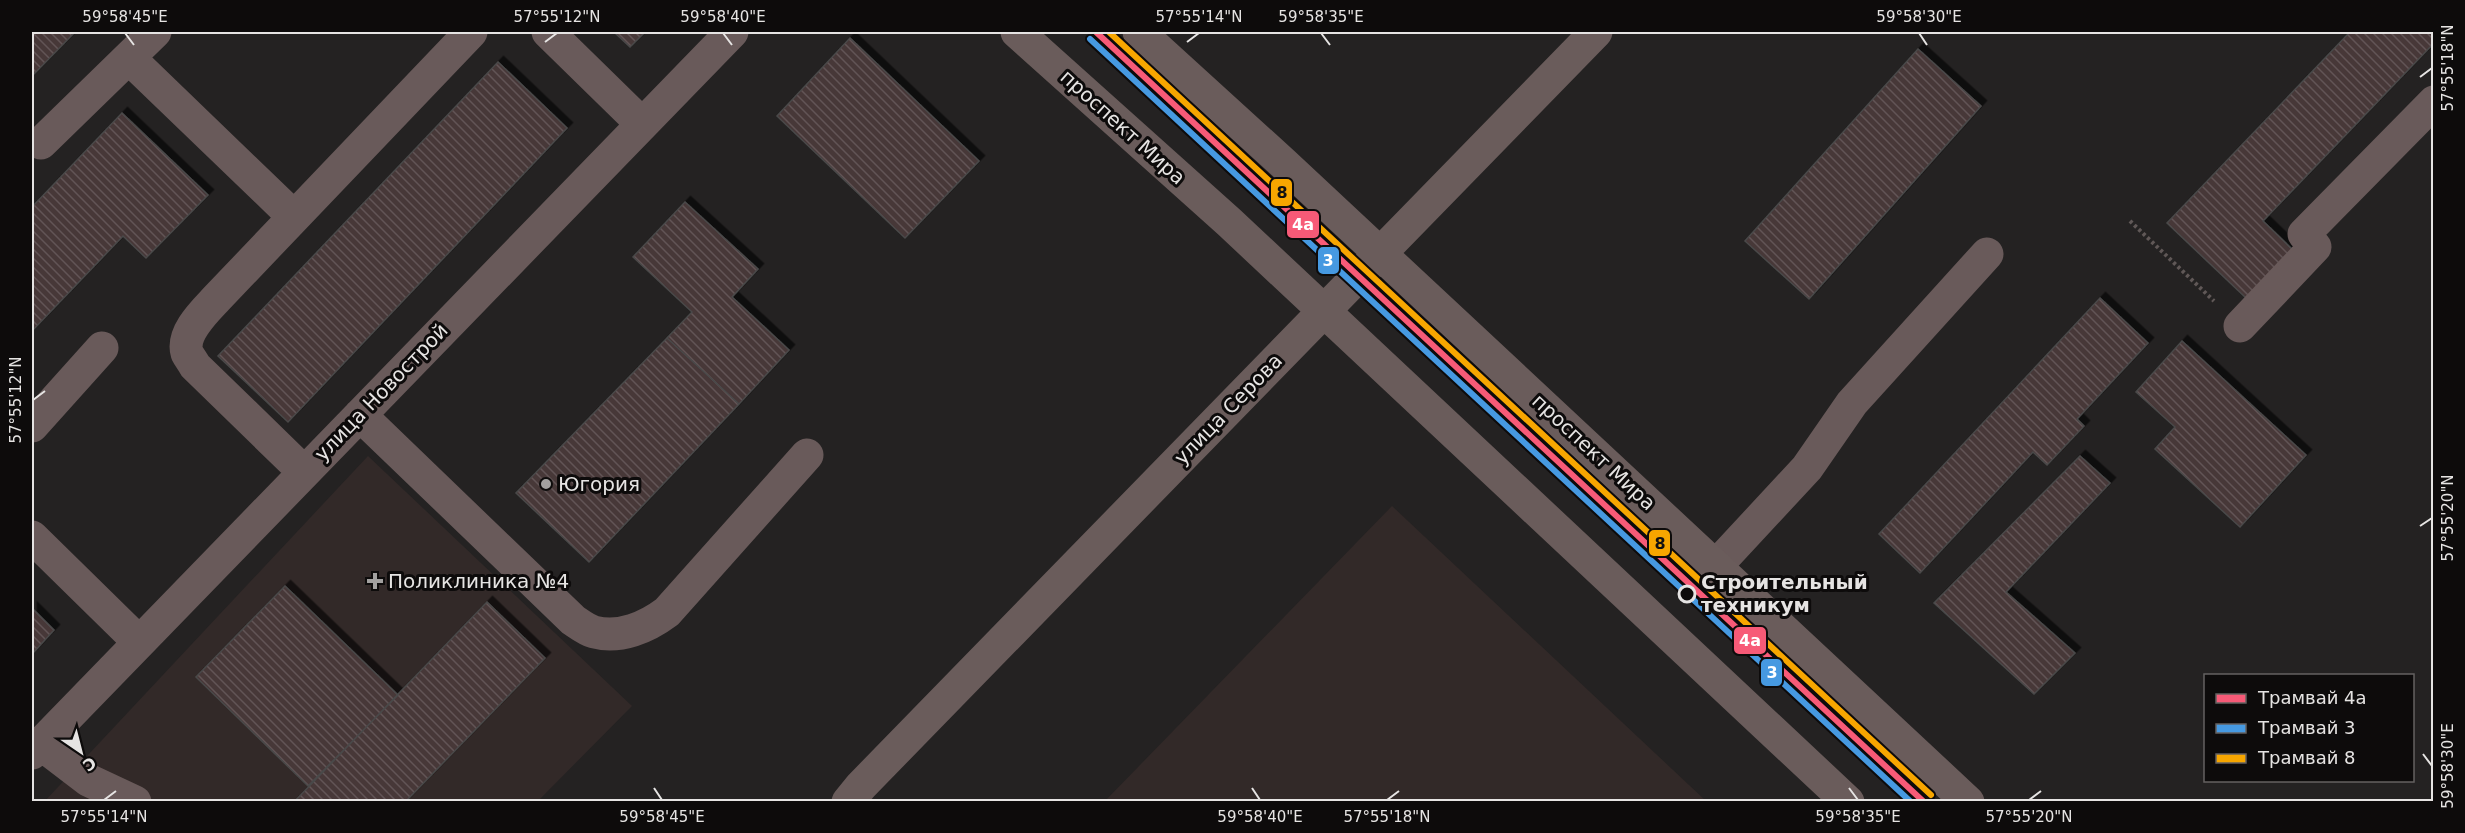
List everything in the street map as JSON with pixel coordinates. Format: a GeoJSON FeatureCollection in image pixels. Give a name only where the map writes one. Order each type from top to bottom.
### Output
{"type":"FeatureCollection","features":[{"type":"Feature","properties":{"kind":"main road","name":"проспект Мира"},"geometry":{"type":"LineString","coordinates":[[1017,32],[1229,222],[1848,801]]}},
{"type":"Feature","properties":{"kind":"main road","name":"проспект Мира"},"geometry":{"type":"LineString","coordinates":[[1139,32],[1283,163],[1968,801]]}},
{"type":"Feature","properties":{"kind":"main road","name":"улица Серова"},"geometry":{"type":"LineString","coordinates":[[850,796],[1596,32]]}},
{"type":"Feature","properties":{"kind":"street"},"geometry":{"type":"LineString","coordinates":[[35,143],[155,32]]}},
{"type":"Feature","properties":{"kind":"street"},"geometry":{"type":"LineString","coordinates":[[304,472],[195,366],[186,352],[188,337],[197,320],[471,32]]}},
{"type":"Feature","properties":{"kind":"street"},"geometry":{"type":"LineString","coordinates":[[549,32],[641,123]]}},
{"type":"Feature","properties":{"kind":"street","name":"улица Новострой"},"geometry":{"type":"LineString","coordinates":[[36,749],[641,123],[732,32]]}},
{"type":"Feature","properties":{"kind":"street"},"geometry":{"type":"LineString","coordinates":[[129,58],[294,217]]}},
{"type":"Feature","properties":{"kind":"street"},"geometry":{"type":"LineString","coordinates":[[2240,326],[2315,247],[2304,234],[2433,102]]}},
{"type":"Feature","properties":{"kind":"street"},"geometry":{"type":"LineString","coordinates":[[1716,566],[1807,468],[1852,403],[1987,254]]}},
{"type":"Feature","properties":{"kind":"street"},"geometry":{"type":"LineString","coordinates":[[32,426],[102,348]]}},
{"type":"Feature","properties":{"kind":"street"},"geometry":{"type":"LineString","coordinates":[[360,415],[573,620],[592,632],[612,634],[651,624],[667,612],[807,455]]}},
{"type":"Feature","properties":{"kind":"street"},"geometry":{"type":"LineString","coordinates":[[32,537],[139,642]]}},
{"type":"Feature","properties":{"kind":"street"},"geometry":{"type":"LineString","coordinates":[[36,749],[88,780],[135,801]]}},
{"type":"Feature","properties":{"kind":"path"},"geometry":{"type":"LineString","coordinates":[[2130,221],[2240,326]]}},
{"type":"Feature","properties":{"kind":"shaded area","name":"Поликлиника №4"},"geometry":{"type":"Polygon","coordinates":[[[368,456],[632,706],[538,801],[44,802],[368,456]]]}},
{"type":"Feature","properties":{"kind":"shaded area"},"geometry":{"type":"Polygon","coordinates":[[[1392,506],[1706,801],[1105,801],[1392,506]]]}},
{"type":"Feature","properties":{"kind":"building"},"geometry":{"type":"Polygon","coordinates":[[[32,32],[75,32],[32,76],[32,32]]]}},
{"type":"Feature","properties":{"kind":"building"},"geometry":{"type":"Polygon","coordinates":[[[614,32],[645,32],[630,47],[614,32]]]}},
{"type":"Feature","properties":{"kind":"building"},"geometry":{"type":"Polygon","coordinates":[[[2350,32],[2434,32],[2434,43],[2263,221],[2293,250],[2246,298],[2167,223],[2350,32]]]}},
{"type":"Feature","properties":{"kind":"building"},"geometry":{"type":"Polygon","coordinates":[[[850,38],[979,161],[905,238],[777,116],[850,38]]]}},
{"type":"Feature","properties":{"kind":"building"},"geometry":{"type":"Polygon","coordinates":[[[1918,49],[1981,106],[1809,299],[1745,241],[1918,49]]]}},
{"type":"Feature","properties":{"kind":"building"},"geometry":{"type":"Polygon","coordinates":[[[498,62],[567,128],[288,422],[218,356],[498,62]]]}},
{"type":"Feature","properties":{"kind":"building"},"geometry":{"type":"Polygon","coordinates":[[[122,113],[208,195],[146,258],[123,236],[32,331],[32,207],[122,113]]]}},
{"type":"Feature","properties":{"kind":"building"},"geometry":{"type":"Polygon","coordinates":[[[685,202],[758,269],[732,297],[789,350],[739,404],[667,338],[692,312],[633,257],[685,202]]]}},
{"type":"Feature","properties":{"kind":"building"},"geometry":{"type":"Polygon","coordinates":[[[2100,298],[2148,343],[2077,419],[2084,426],[2047,465],[2033,452],[1920,573],[1879,534],[2100,298]]]}},
{"type":"Feature","properties":{"kind":"building"},"geometry":{"type":"Polygon","coordinates":[[[667,338],[739,404],[589,562],[516,493],[667,338]]]}},
{"type":"Feature","properties":{"kind":"building"},"geometry":{"type":"Polygon","coordinates":[[[2182,341],[2306,455],[2240,527],[2155,449],[2175,427],[2136,392],[2182,341]]]}},
{"type":"Feature","properties":{"kind":"building"},"geometry":{"type":"Polygon","coordinates":[[[2080,456],[2110,483],[2006,592],[2075,653],[2034,694],[1934,603],[2080,456]]]}},
{"type":"Feature","properties":{"kind":"building"},"geometry":{"type":"Polygon","coordinates":[[[285,586],[398,695],[308,786],[196,677],[285,586]]]}},
{"type":"Feature","properties":{"kind":"building"},"geometry":{"type":"Polygon","coordinates":[[[487,602],[545,658],[405,802],[294,802],[487,602]]]}},
{"type":"Feature","properties":{"kind":"building"},"geometry":{"type":"Polygon","coordinates":[[[32,608],[54,630],[32,654],[32,608]]]}},
{"type":"Feature","properties":{"kind":"tram line","name":"4а"},"geometry":{"type":"LineString","coordinates":[[1096,32],[1924,802]]}},
{"type":"Feature","properties":{"kind":"tram line","name":"8"},"geometry":{"type":"LineString","coordinates":[[1109,32],[1931,795]]}},
{"type":"Feature","properties":{"kind":"tram line","name":"3"},"geometry":{"type":"LineString","coordinates":[[1090,39],[1911,802]]}},
{"type":"Feature","properties":{"kind":"place","name":"Югория"},"geometry":{"type":"Point","coordinates":[546,484]}},
{"type":"Feature","properties":{"kind":"place","name":"Поликлиника №4"},"geometry":{"type":"Point","coordinates":[375,581]}},
{"type":"Feature","properties":{"kind":"place","name":"Строительный техникум"},"geometry":{"type":"Point","coordinates":[1687,594]}}]}
